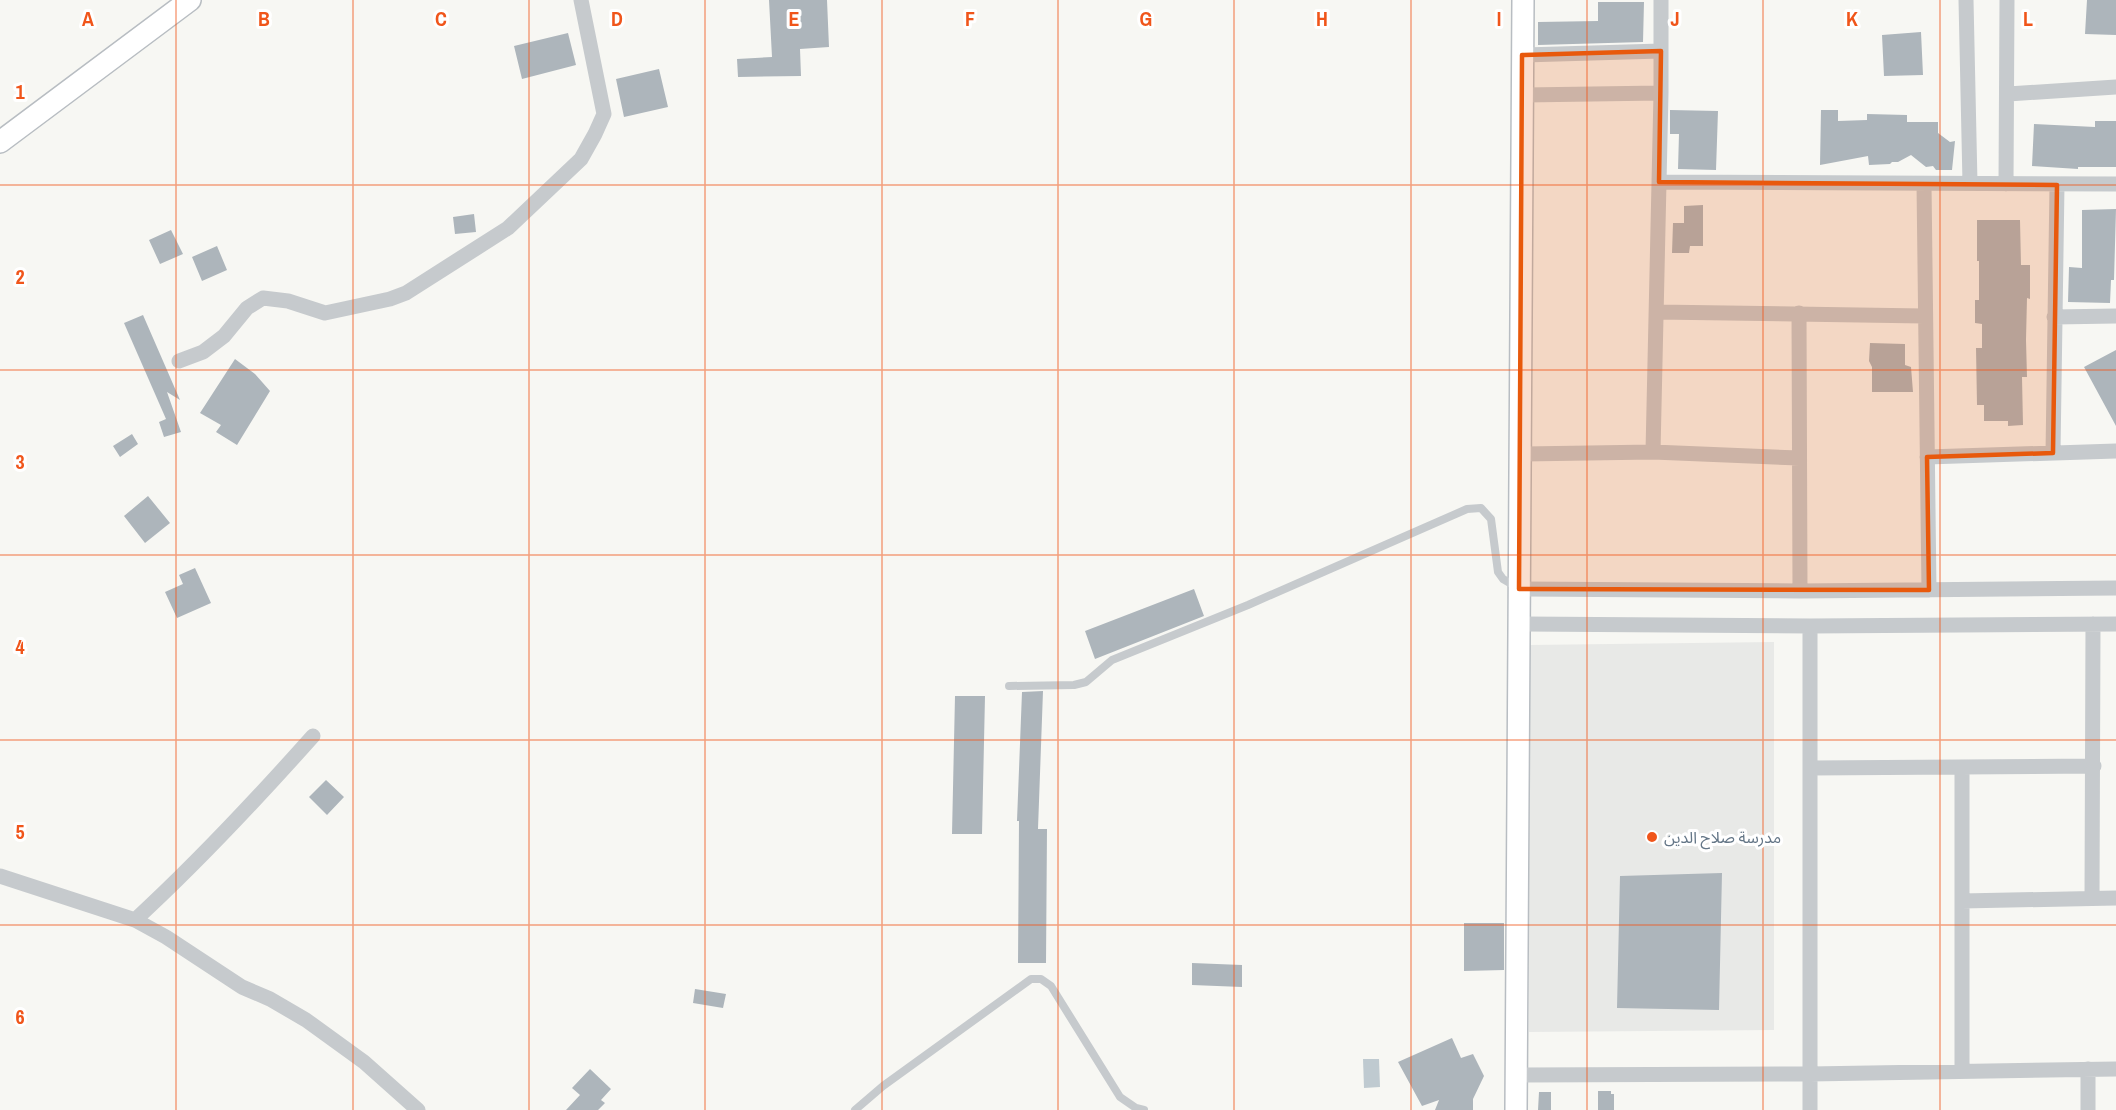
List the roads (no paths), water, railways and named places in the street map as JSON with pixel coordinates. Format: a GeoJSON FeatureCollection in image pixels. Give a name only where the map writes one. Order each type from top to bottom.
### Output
{"type":"FeatureCollection","features":[{"type":"Feature","properties":{"kind":"street"},"geometry":{"type":"LineString","coordinates":[[0,142],[190,0]]}},
{"type":"Feature","properties":{"kind":"street"},"geometry":{"type":"LineString","coordinates":[[179,361],[203,352],[224,336],[247,308],[264,298],[288,301],[325,313],[390,299],[406,293],[508,228],[581,159],[604,114],[581,0]]}},
{"type":"Feature","properties":{"kind":"street"},"geometry":{"type":"LineString","coordinates":[[1516,1110],[1523,0]]}},
{"type":"Feature","properties":{"kind":"street"},"geometry":{"type":"LineString","coordinates":[[1653,452],[1661,0]]}},
{"type":"Feature","properties":{"kind":"street"},"geometry":{"type":"LineString","coordinates":[[1966,0],[1970,183]]}},
{"type":"Feature","properties":{"kind":"street"},"geometry":{"type":"LineString","coordinates":[[2006,184],[2007,0]]}},
{"type":"Feature","properties":{"kind":"street"},"geometry":{"type":"LineString","coordinates":[[1522,55],[1661,51]]}},
{"type":"Feature","properties":{"kind":"street"},"geometry":{"type":"LineString","coordinates":[[2008,94],[2116,87]]}},
{"type":"Feature","properties":{"kind":"street"},"geometry":{"type":"LineString","coordinates":[[1522,95],[1661,93]]}},
{"type":"Feature","properties":{"kind":"street"},"geometry":{"type":"LineString","coordinates":[[1659,182],[2116,184]]}},
{"type":"Feature","properties":{"kind":"street"},"geometry":{"type":"LineString","coordinates":[[1924,184],[1929,590]]}},
{"type":"Feature","properties":{"kind":"street"},"geometry":{"type":"LineString","coordinates":[[2053,453],[2057,185]]}},
{"type":"Feature","properties":{"kind":"street"},"geometry":{"type":"LineString","coordinates":[[1657,312],[1924,316]]}},
{"type":"Feature","properties":{"kind":"street"},"geometry":{"type":"LineString","coordinates":[[1799,313],[1800,591]]}},
{"type":"Feature","properties":{"kind":"street"},"geometry":{"type":"LineString","coordinates":[[2054,317],[2116,316]]}},
{"type":"Feature","properties":{"kind":"street"},"geometry":{"type":"LineString","coordinates":[[1927,457],[2116,451]]}},
{"type":"Feature","properties":{"kind":"street"},"geometry":{"type":"LineString","coordinates":[[1520,454],[1653,452],[1799,458]]}},
{"type":"Feature","properties":{"kind":"street"},"geometry":{"type":"LineString","coordinates":[[1519,589],[1800,591],[2116,588]]}},
{"type":"Feature","properties":{"kind":"street"},"geometry":{"type":"LineString","coordinates":[[1519,624],[1810,626],[2116,624]]}},
{"type":"Feature","properties":{"kind":"street"},"geometry":{"type":"LineString","coordinates":[[2091,898],[2094,766],[2093,624]]}},
{"type":"Feature","properties":{"kind":"street"},"geometry":{"type":"LineString","coordinates":[[1810,626],[1810,1110]]}},
{"type":"Feature","properties":{"kind":"street"},"geometry":{"type":"LineString","coordinates":[[135,920],[244,813],[313,736]]}},
{"type":"Feature","properties":{"kind":"street"},"geometry":{"type":"LineString","coordinates":[[1811,768],[2094,766]]}},
{"type":"Feature","properties":{"kind":"street"},"geometry":{"type":"LineString","coordinates":[[1962,767],[1962,1070]]}},
{"type":"Feature","properties":{"kind":"street"},"geometry":{"type":"LineString","coordinates":[[0,876],[135,920],[166,937],[242,987],[270,999],[306,1020],[364,1062],[418,1110]]}},
{"type":"Feature","properties":{"kind":"street"},"geometry":{"type":"LineString","coordinates":[[1962,901],[2116,898]]}},
{"type":"Feature","properties":{"kind":"street"},"geometry":{"type":"LineString","coordinates":[[2088,1069],[2088,1110]]}},
{"type":"Feature","properties":{"kind":"street"},"geometry":{"type":"LineString","coordinates":[[1516,1074],[1810,1074],[2116,1069]]}},
{"type":"Feature","properties":{"kind":"lane"},"geometry":{"type":"LineString","coordinates":[[1009,686],[1074,685],[1086,682],[1112,660],[1248,605],[1467,509],[1481,508],[1491,519],[1498,573],[1519,589]]}},
{"type":"Feature","properties":{"kind":"lane"},"geometry":{"type":"LineString","coordinates":[[855,1110],[883,1086],[1031,979],[1041,979],[1052,986],[1120,1097],[1144,1110]]}},
{"type":"Feature","properties":{"kind":"place","name":"مدرسة صلاح الدين"},"geometry":{"type":"Point","coordinates":[1652,837]}}]}
